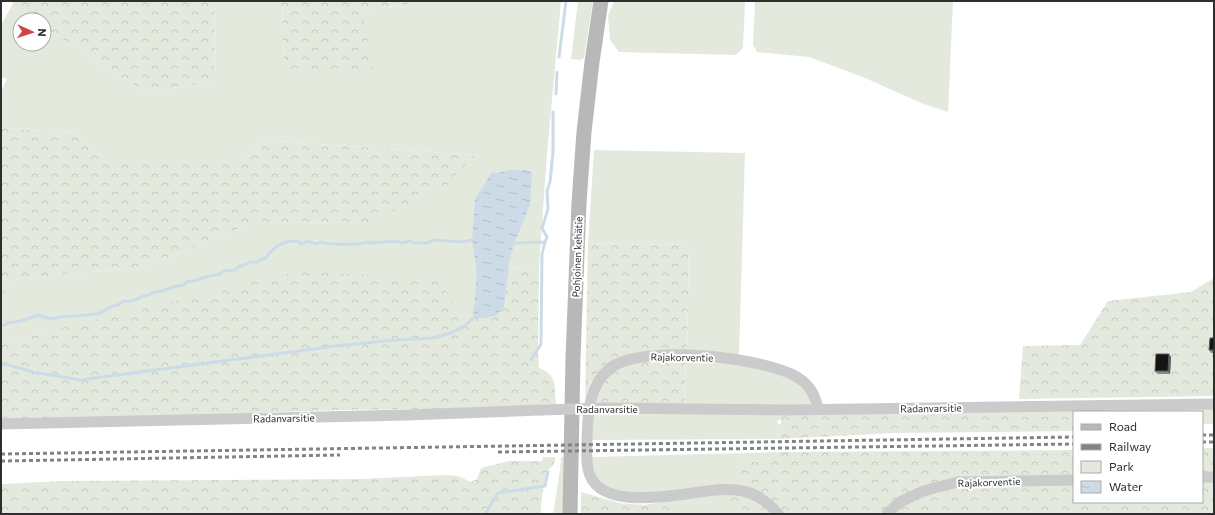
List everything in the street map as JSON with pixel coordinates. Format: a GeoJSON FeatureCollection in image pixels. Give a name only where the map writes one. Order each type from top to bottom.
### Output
{"type":"FeatureCollection","features":[{"type":"Feature","properties":{"kind":"main road","name":"Pohjoinen kehätie"},"geometry":{"type":"LineString","coordinates":[[570,514],[573,358],[579,203],[585,124],[601,1]]}},
{"type":"Feature","properties":{"kind":"street","name":"Rajakorventie"},"geometry":{"type":"LineString","coordinates":[[778,514],[770,504],[743,491],[716,490],[645,502],[629,502],[604,496],[594,486],[588,469],[588,424],[590,398],[595,386],[602,376],[620,362],[647,356],[687,356],[717,358],[761,364],[781,370],[797,377],[808,385],[815,396],[818,409]]}},
{"type":"Feature","properties":{"kind":"street","name":"Radanvarsitie"},"geometry":{"type":"LineString","coordinates":[[1,424],[408,415],[604,408],[731,410],[1214,404]]}},
{"type":"Feature","properties":{"kind":"street"},"geometry":{"type":"LineString","coordinates":[[1203,477],[1214,477]]}},
{"type":"Feature","properties":{"kind":"street","name":"Rajakorventie"},"geometry":{"type":"LineString","coordinates":[[887,514],[900,502],[921,492],[958,482],[1073,480]]}},
{"type":"Feature","properties":{"kind":"green space"},"geometry":{"type":"Polygon","coordinates":[[[14,1],[215,1],[214,82],[145,92],[52,32],[52,12],[19,12],[11,7],[14,1]]]}},
{"type":"Feature","properties":{"kind":"green space"},"geometry":{"type":"Polygon","coordinates":[[[215,1],[282,1],[284,69],[362,10],[411,4],[410,1],[561,1],[547,154],[539,266],[503,268],[480,315],[46,332],[1,345],[1,293],[4,292],[13,279],[146,267],[251,223],[370,222],[475,155],[263,140],[238,159],[100,159],[74,133],[1,128],[1,91],[7,79],[1,77],[1,25],[11,7],[19,12],[12,12],[12,52],[52,52],[52,32],[145,92],[214,82],[215,1]]]}},
{"type":"Feature","properties":{"kind":"green space"},"geometry":{"type":"Polygon","coordinates":[[[282,1],[410,1],[411,4],[362,10],[373,69],[284,69],[282,1]]]}},
{"type":"Feature","properties":{"kind":"green space"},"geometry":{"type":"Polygon","coordinates":[[[578,1],[593,1],[584,58],[580,60],[571,59],[578,1]]]}},
{"type":"Feature","properties":{"kind":"green space"},"geometry":{"type":"Polygon","coordinates":[[[614,1],[745,1],[743,48],[736,55],[619,52],[610,40],[608,16],[614,1]]]}},
{"type":"Feature","properties":{"kind":"green space"},"geometry":{"type":"Polygon","coordinates":[[[755,1],[953,1],[948,112],[921,103],[863,77],[809,57],[757,52],[753,45],[755,1]]]}},
{"type":"Feature","properties":{"kind":"green space"},"geometry":{"type":"Polygon","coordinates":[[[1,128],[74,133],[100,159],[238,159],[263,140],[475,155],[446,186],[370,222],[251,223],[146,267],[13,279],[4,292],[1,293],[1,128]]]}},
{"type":"Feature","properties":{"kind":"green space"},"geometry":{"type":"Polygon","coordinates":[[[594,150],[745,153],[739,356],[687,353],[689,245],[588,243],[594,150]]]}},
{"type":"Feature","properties":{"kind":"green space"},"geometry":{"type":"Polygon","coordinates":[[[588,243],[689,245],[687,353],[662,351],[597,375],[590,384],[585,398],[588,243]]]}},
{"type":"Feature","properties":{"kind":"green space"},"geometry":{"type":"Polygon","coordinates":[[[539,266],[539,368],[549,374],[554,382],[556,404],[540,404],[540,408],[342,410],[1,421],[1,345],[46,332],[296,272],[438,277],[461,316],[480,315],[503,268],[539,266]]]}},
{"type":"Feature","properties":{"kind":"green space"},"geometry":{"type":"Polygon","coordinates":[[[1214,278],[1214,396],[1019,399],[1023,346],[1080,345],[1108,301],[1191,292],[1214,278]]]}},
{"type":"Feature","properties":{"kind":"green space"},"geometry":{"type":"Polygon","coordinates":[[[686,358],[760,366],[801,384],[812,400],[807,407],[684,407],[686,358]]]}},
{"type":"Feature","properties":{"kind":"green space"},"geometry":{"type":"Polygon","coordinates":[[[686,358],[684,407],[592,404],[606,375],[627,363],[686,358]]]}},
{"type":"Feature","properties":{"kind":"green space"},"geometry":{"type":"Polygon","coordinates":[[[1214,407],[1214,424],[1203,424],[1203,411],[1073,411],[1073,417],[1014,417],[994,410],[1214,407]]]}},
{"type":"Feature","properties":{"kind":"green space"},"geometry":{"type":"Polygon","coordinates":[[[994,410],[1014,417],[1073,417],[1073,431],[895,433],[779,439],[778,424],[781,424],[781,420],[777,420],[777,412],[994,410]]]}},
{"type":"Feature","properties":{"kind":"green space"},"geometry":{"type":"Polygon","coordinates":[[[777,412],[779,439],[590,440],[591,413],[777,412]]]}},
{"type":"Feature","properties":{"kind":"green space"},"geometry":{"type":"Polygon","coordinates":[[[1203,448],[1214,448],[1214,475],[1203,475],[1203,448]]]}},
{"type":"Feature","properties":{"kind":"green space"},"geometry":{"type":"Polygon","coordinates":[[[1073,450],[1073,476],[982,476],[885,509],[880,514],[782,514],[745,488],[740,481],[741,464],[766,460],[779,452],[1073,450]]]}},
{"type":"Feature","properties":{"kind":"green space"},"geometry":{"type":"Polygon","coordinates":[[[779,452],[766,460],[741,464],[745,488],[653,497],[606,493],[593,476],[591,457],[779,452]]]}},
{"type":"Feature","properties":{"kind":"green space"},"geometry":{"type":"Polygon","coordinates":[[[543,457],[555,457],[553,465],[547,473],[542,493],[541,514],[1,514],[1,484],[64,481],[360,479],[445,475],[458,476],[471,482],[477,479],[481,468],[509,461],[542,461],[543,457]]]}},
{"type":"Feature","properties":{"kind":"green space"},"geometry":{"type":"Polygon","coordinates":[[[561,457],[566,457],[565,514],[553,514],[560,470],[561,457]]]}},
{"type":"Feature","properties":{"kind":"green space"},"geometry":{"type":"Polygon","coordinates":[[[1203,481],[1214,481],[1214,514],[894,514],[903,505],[926,494],[957,487],[1073,484],[1073,503],[1203,503],[1203,481]]]}},
{"type":"Feature","properties":{"kind":"green space"},"geometry":{"type":"Polygon","coordinates":[[[581,492],[619,503],[644,505],[675,500],[675,514],[581,514],[581,492]]]}},
{"type":"Feature","properties":{"kind":"green space"},"geometry":{"type":"Polygon","coordinates":[[[731,492],[731,514],[675,514],[675,500],[731,492]]]}},
{"type":"Feature","properties":{"kind":"green space"},"geometry":{"type":"Polygon","coordinates":[[[731,492],[756,499],[775,514],[731,514],[731,492]]]}},
{"type":"Feature","properties":{"kind":"water"},"geometry":{"type":"Polygon","coordinates":[[[510,170],[527,170],[532,172],[530,204],[514,243],[509,263],[504,307],[497,315],[485,318],[473,318],[477,273],[472,240],[475,199],[492,172],[496,173],[510,170]]]}},
{"type":"Feature","properties":{"kind":"building"},"geometry":{"type":"Polygon","coordinates":[[[1210,338],[1214,338],[1214,350],[1209,350],[1210,338]]]}},
{"type":"Feature","properties":{"kind":"building"},"geometry":{"type":"Polygon","coordinates":[[[1156,354],[1169,354],[1168,371],[1155,371],[1156,354]]]}},
{"type":"Feature","properties":{"kind":"waterway"},"geometry":{"type":"LineString","coordinates":[[559,57],[566,1]]}},
{"type":"Feature","properties":{"kind":"waterway"},"geometry":{"type":"LineString","coordinates":[[556,94],[557,72]]}},
{"type":"Feature","properties":{"kind":"waterway"},"geometry":{"type":"LineString","coordinates":[[545,242],[547,237],[542,228],[548,209],[547,191],[550,182],[553,152],[553,112]]}},
{"type":"Feature","properties":{"kind":"waterway"},"geometry":{"type":"LineString","coordinates":[[1,325],[21,321],[38,315],[51,319],[98,314],[124,301],[134,300],[152,293],[183,285],[189,281],[220,274],[223,271],[235,270],[250,262],[258,262],[259,260],[266,258],[279,245],[293,241],[298,241],[301,244],[309,241],[314,244],[320,242],[331,244],[358,244],[389,241],[402,243],[410,241],[414,243],[426,243],[435,240],[461,242],[472,240]]}},
{"type":"Feature","properties":{"kind":"waterway"},"geometry":{"type":"LineString","coordinates":[[514,243],[545,242],[542,254],[541,344],[531,360]]}},
{"type":"Feature","properties":{"kind":"waterway"},"geometry":{"type":"LineString","coordinates":[[1,363],[33,372],[80,380],[336,346],[394,340],[433,338],[451,333],[466,325],[473,318]]}},
{"type":"Feature","properties":{"kind":"waterway"},"geometry":{"type":"LineString","coordinates":[[485,514],[498,493],[545,486],[548,472]]}},
{"type":"Feature","properties":{"kind":"railway"},"geometry":{"type":"LineString","coordinates":[[1203,435],[1214,435]]}},
{"type":"Feature","properties":{"kind":"railway"},"geometry":{"type":"LineString","coordinates":[[1,454],[1073,437]]}},
{"type":"Feature","properties":{"kind":"railway"},"geometry":{"type":"LineString","coordinates":[[1203,442],[1214,442]]}},
{"type":"Feature","properties":{"kind":"railway"},"geometry":{"type":"LineString","coordinates":[[498,452],[1073,444]]}},
{"type":"Feature","properties":{"kind":"railway"},"geometry":{"type":"LineString","coordinates":[[1,461],[340,455]]}}]}
